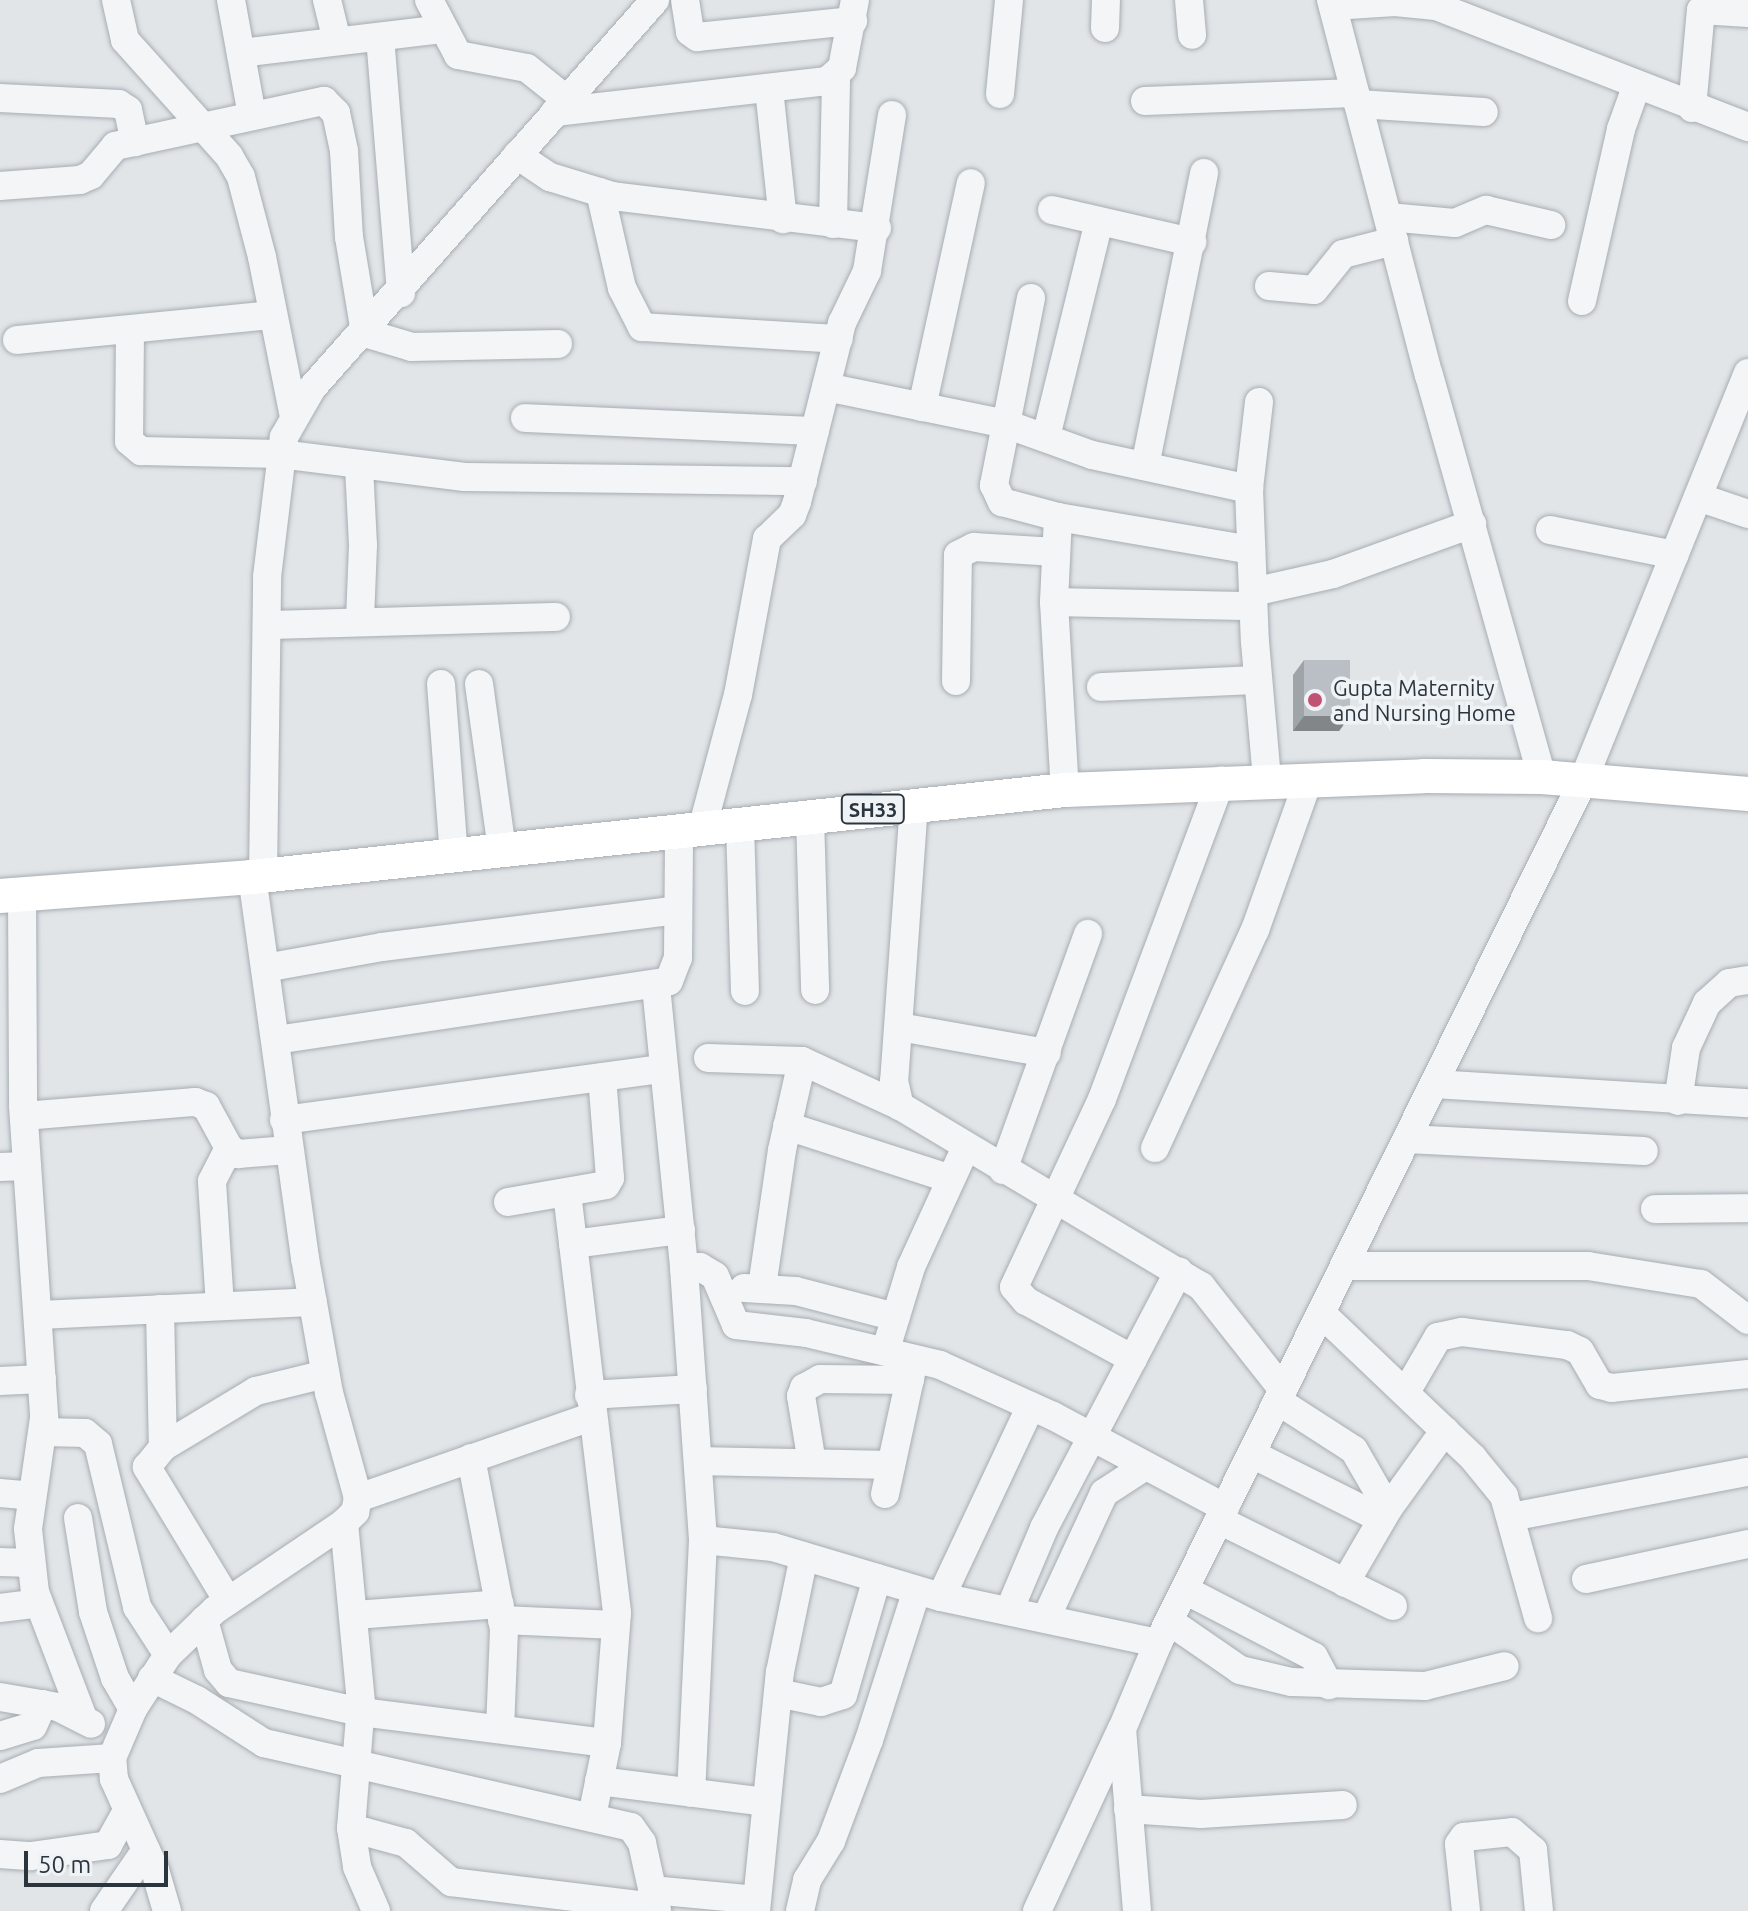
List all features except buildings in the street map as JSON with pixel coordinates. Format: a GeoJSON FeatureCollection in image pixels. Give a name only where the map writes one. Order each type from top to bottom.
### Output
{"type":"FeatureCollection","features":[{"type":"Feature","properties":{"kind":"main road","name":"SH33"},"geometry":{"type":"LineString","coordinates":[[11,896],[257,876],[1065,790],[1267,779],[1542,777],[1748,794]]}},
{"type":"Feature","properties":{"kind":"street"},"geometry":{"type":"LineString","coordinates":[[116,0],[125,40],[201,126],[241,177],[294,417]]}},
{"type":"Feature","properties":{"kind":"street"},"geometry":{"type":"LineString","coordinates":[[231,0],[252,115]]}},
{"type":"Feature","properties":{"kind":"street"},"geometry":{"type":"LineString","coordinates":[[327,0],[337,41]]}},
{"type":"Feature","properties":{"kind":"street"},"geometry":{"type":"LineString","coordinates":[[429,0],[441,29],[458,55],[527,68],[561,106]]}},
{"type":"Feature","properties":{"kind":"street"},"geometry":{"type":"LineString","coordinates":[[114,1752],[133,1709],[168,1655],[228,1601],[344,1523],[355,1512],[358,1498],[325,1374],[288,1150],[257,876],[267,577],[280,454],[294,417],[312,388],[401,293],[517,155],[655,0]]}},
{"type":"Feature","properties":{"kind":"street"},"geometry":{"type":"LineString","coordinates":[[685,0],[690,32],[697,37],[854,11],[836,75],[833,224]]}},
{"type":"Feature","properties":{"kind":"street"},"geometry":{"type":"LineString","coordinates":[[1000,94],[1009,0]]}},
{"type":"Feature","properties":{"kind":"street"},"geometry":{"type":"LineString","coordinates":[[1189,0],[1192,35]]}},
{"type":"Feature","properties":{"kind":"street"},"geometry":{"type":"LineString","coordinates":[[1542,777],[1332,3],[1395,2],[1436,6],[1636,87],[1748,127]]}},
{"type":"Feature","properties":{"kind":"street"},"geometry":{"type":"LineString","coordinates":[[1692,108],[1701,10],[1748,13]]}},
{"type":"Feature","properties":{"kind":"street"},"geometry":{"type":"LineString","coordinates":[[241,53],[441,29]]}},
{"type":"Feature","properties":{"kind":"street"},"geometry":{"type":"LineString","coordinates":[[380,37],[401,293]]}},
{"type":"Feature","properties":{"kind":"street"},"geometry":{"type":"LineString","coordinates":[[561,106],[769,89],[827,81],[836,75]]}},
{"type":"Feature","properties":{"kind":"street"},"geometry":{"type":"LineString","coordinates":[[1582,301],[1636,87]]}},
{"type":"Feature","properties":{"kind":"street"},"geometry":{"type":"LineString","coordinates":[[769,89],[783,219]]}},
{"type":"Feature","properties":{"kind":"street"},"geometry":{"type":"LineString","coordinates":[[0,98],[119,104],[128,110],[135,142]]}},
{"type":"Feature","properties":{"kind":"street"},"geometry":{"type":"LineString","coordinates":[[1145,101],[1357,98],[1484,112]]}},
{"type":"Feature","properties":{"kind":"street"},"geometry":{"type":"LineString","coordinates":[[0,186],[80,180],[91,175],[105,153],[135,142],[324,101],[336,113],[365,333]]}},
{"type":"Feature","properties":{"kind":"street"},"geometry":{"type":"LineString","coordinates":[[276,1040],[511,1002],[656,986],[675,972],[678,910],[690,830],[738,695],[767,539],[792,515],[839,339],[867,271],[877,228],[892,115]]}},
{"type":"Feature","properties":{"kind":"street"},"geometry":{"type":"LineString","coordinates":[[517,155],[550,177],[600,192],[672,207],[877,228]]}},
{"type":"Feature","properties":{"kind":"street"},"geometry":{"type":"LineString","coordinates":[[1145,466],[1165,350],[1192,242],[1204,173]]}},
{"type":"Feature","properties":{"kind":"street"},"geometry":{"type":"LineString","coordinates":[[922,407],[971,183]]}},
{"type":"Feature","properties":{"kind":"street"},"geometry":{"type":"LineString","coordinates":[[600,192],[622,288],[642,327],[839,339]]}},
{"type":"Feature","properties":{"kind":"street"},"geometry":{"type":"LineString","coordinates":[[1052,210],[1192,242]]}},
{"type":"Feature","properties":{"kind":"street"},"geometry":{"type":"LineString","coordinates":[[1269,286],[1314,290],[1343,254],[1391,229],[1455,223],[1486,210],[1551,225]]}},
{"type":"Feature","properties":{"kind":"street"},"geometry":{"type":"LineString","coordinates":[[1046,437],[1099,221]]}},
{"type":"Feature","properties":{"kind":"street"},"geometry":{"type":"LineString","coordinates":[[1031,298],[1006,424],[997,493],[1008,506],[1251,550]]}},
{"type":"Feature","properties":{"kind":"street"},"geometry":{"type":"LineString","coordinates":[[17,340],[272,315]]}},
{"type":"Feature","properties":{"kind":"street"},"geometry":{"type":"LineString","coordinates":[[130,331],[133,447],[280,454],[465,477],[803,481]]}},
{"type":"Feature","properties":{"kind":"street"},"geometry":{"type":"LineString","coordinates":[[365,333],[425,348],[558,344]]}},
{"type":"Feature","properties":{"kind":"street"},"geometry":{"type":"LineString","coordinates":[[1037,1911],[1164,1632],[1583,781],[1746,385]]}},
{"type":"Feature","properties":{"kind":"street"},"geometry":{"type":"LineString","coordinates":[[826,387],[1006,424],[1145,466],[1249,489]]}},
{"type":"Feature","properties":{"kind":"street"},"geometry":{"type":"LineString","coordinates":[[1259,402],[1249,489],[1258,680],[1267,779]]}},
{"type":"Feature","properties":{"kind":"street"},"geometry":{"type":"LineString","coordinates":[[525,418],[815,431]]}},
{"type":"Feature","properties":{"kind":"street"},"geometry":{"type":"LineString","coordinates":[[359,466],[360,620]]}},
{"type":"Feature","properties":{"kind":"street"},"geometry":{"type":"LineString","coordinates":[[1698,497],[1748,514]]}},
{"type":"Feature","properties":{"kind":"street"},"geometry":{"type":"LineString","coordinates":[[1058,517],[1054,602],[1065,790]]}},
{"type":"Feature","properties":{"kind":"street"},"geometry":{"type":"LineString","coordinates":[[1054,602],[1253,599],[1472,524]]}},
{"type":"Feature","properties":{"kind":"street"},"geometry":{"type":"LineString","coordinates":[[1550,530],[1675,555]]}},
{"type":"Feature","properties":{"kind":"street"},"geometry":{"type":"LineString","coordinates":[[956,681],[958,555],[974,547],[1056,552]]}},
{"type":"Feature","properties":{"kind":"street"},"geometry":{"type":"LineString","coordinates":[[267,625],[360,620],[556,617]]}},
{"type":"Feature","properties":{"kind":"street"},"geometry":{"type":"LineString","coordinates":[[1101,687],[1258,680]]}},
{"type":"Feature","properties":{"kind":"street"},"geometry":{"type":"LineString","coordinates":[[441,684],[454,855]]}},
{"type":"Feature","properties":{"kind":"street"},"geometry":{"type":"LineString","coordinates":[[479,684],[502,850]]}},
{"type":"Feature","properties":{"kind":"street"},"geometry":{"type":"LineString","coordinates":[[1155,1148],[1255,930],[1309,778]]}},
{"type":"Feature","properties":{"kind":"street"},"geometry":{"type":"LineString","coordinates":[[1133,1359],[1026,1301],[1014,1287],[1052,1197],[1102,1099],[1221,781]]}},
{"type":"Feature","properties":{"kind":"street"},"geometry":{"type":"LineString","coordinates":[[900,1106],[894,1081],[914,804]]}},
{"type":"Feature","properties":{"kind":"street"},"geometry":{"type":"LineString","coordinates":[[810,817],[815,990]]}},
{"type":"Feature","properties":{"kind":"street"},"geometry":{"type":"LineString","coordinates":[[740,824],[745,991]]}},
{"type":"Feature","properties":{"kind":"street"},"geometry":{"type":"LineString","coordinates":[[11,896],[11,1074],[24,1116],[14,1166],[38,1315],[44,1432],[30,1509],[31,1563],[39,1603],[83,1718],[114,1752],[126,1812],[146,1850],[167,1911]]}},
{"type":"Feature","properties":{"kind":"street"},"geometry":{"type":"LineString","coordinates":[[265,968],[398,944],[678,910]]}},
{"type":"Feature","properties":{"kind":"street"},"geometry":{"type":"LineString","coordinates":[[1003,1170],[1088,934]]}},
{"type":"Feature","properties":{"kind":"street"},"geometry":{"type":"LineString","coordinates":[[1678,1101],[1686,1048],[1707,1003],[1729,983],[1748,980]]}},
{"type":"Feature","properties":{"kind":"street"},"geometry":{"type":"LineString","coordinates":[[656,986],[681,1230],[703,1540],[691,1793]]}},
{"type":"Feature","properties":{"kind":"street"},"geometry":{"type":"LineString","coordinates":[[899,1027],[1047,1053]]}},
{"type":"Feature","properties":{"kind":"street"},"geometry":{"type":"LineString","coordinates":[[708,1058],[802,1061],[900,1106],[965,1149],[1179,1271],[1217,1303],[1281,1395],[1354,1450],[1385,1514]]}},
{"type":"Feature","properties":{"kind":"street"},"geometry":{"type":"LineString","coordinates":[[762,1287],[787,1126],[802,1061]]}},
{"type":"Feature","properties":{"kind":"street"},"geometry":{"type":"LineString","coordinates":[[284,1120],[663,1069]]}},
{"type":"Feature","properties":{"kind":"street"},"geometry":{"type":"LineString","coordinates":[[508,1202],[600,1189],[610,1178],[602,1077]]}},
{"type":"Feature","properties":{"kind":"street"},"geometry":{"type":"LineString","coordinates":[[1434,1084],[1748,1103]]}},
{"type":"Feature","properties":{"kind":"street"},"geometry":{"type":"LineString","coordinates":[[24,1116],[195,1102],[206,1106],[229,1148],[238,1154],[288,1150]]}},
{"type":"Feature","properties":{"kind":"street"},"geometry":{"type":"LineString","coordinates":[[787,1126],[951,1179]]}},
{"type":"Feature","properties":{"kind":"street"},"geometry":{"type":"LineString","coordinates":[[1407,1139],[1644,1151]]}},
{"type":"Feature","properties":{"kind":"street"},"geometry":{"type":"LineString","coordinates":[[220,1306],[212,1181],[229,1148]]}},
{"type":"Feature","properties":{"kind":"street"},"geometry":{"type":"LineString","coordinates":[[886,1349],[896,1317],[965,1149]]}},
{"type":"Feature","properties":{"kind":"street"},"geometry":{"type":"LineString","coordinates":[[567,1193],[590,1406],[613,1553],[616,1625],[607,1743],[592,1816]]}},
{"type":"Feature","properties":{"kind":"street"},"geometry":{"type":"LineString","coordinates":[[1655,1209],[1748,1208]]}},
{"type":"Feature","properties":{"kind":"street"},"geometry":{"type":"LineString","coordinates":[[573,1244],[681,1230]]}},
{"type":"Feature","properties":{"kind":"street"},"geometry":{"type":"LineString","coordinates":[[1345,1266],[1588,1266],[1701,1284],[1748,1320]]}},
{"type":"Feature","properties":{"kind":"street"},"geometry":{"type":"LineString","coordinates":[[684,1268],[708,1269],[736,1325],[886,1349],[912,1368],[1031,1406],[1345,1583],[1393,1606]]}},
{"type":"Feature","properties":{"kind":"street"},"geometry":{"type":"LineString","coordinates":[[1009,1611],[1044,1528],[1179,1271]]}},
{"type":"Feature","properties":{"kind":"street"},"geometry":{"type":"LineString","coordinates":[[720,1288],[762,1287],[896,1317]]}},
{"type":"Feature","properties":{"kind":"street"},"geometry":{"type":"LineString","coordinates":[[38,1315],[313,1302]]}},
{"type":"Feature","properties":{"kind":"street"},"geometry":{"type":"LineString","coordinates":[[160,1309],[163,1447]]}},
{"type":"Feature","properties":{"kind":"street"},"geometry":{"type":"LineString","coordinates":[[1321,1313],[1406,1392],[1491,1478],[1511,1517],[1538,1618]]}},
{"type":"Feature","properties":{"kind":"street"},"geometry":{"type":"LineString","coordinates":[[1406,1392],[1438,1337],[1462,1332],[1567,1345],[1580,1351],[1600,1385],[1612,1388],[1748,1374]]}},
{"type":"Feature","properties":{"kind":"street"},"geometry":{"type":"LineString","coordinates":[[812,1463],[801,1396],[804,1388],[820,1379],[912,1368]]}},
{"type":"Feature","properties":{"kind":"street"},"geometry":{"type":"LineString","coordinates":[[885,1494],[912,1368]]}},
{"type":"Feature","properties":{"kind":"street"},"geometry":{"type":"LineString","coordinates":[[228,1601],[147,1467],[163,1447],[256,1391],[325,1374]]}},
{"type":"Feature","properties":{"kind":"street"},"geometry":{"type":"LineString","coordinates":[[0,1381],[42,1379]]}},
{"type":"Feature","properties":{"kind":"street"},"geometry":{"type":"LineString","coordinates":[[358,1498],[471,1458],[590,1406],[693,1389]]}},
{"type":"Feature","properties":{"kind":"street"},"geometry":{"type":"LineString","coordinates":[[800,1911],[807,1880],[831,1841],[929,1594],[1031,1406]]}},
{"type":"Feature","properties":{"kind":"street"},"geometry":{"type":"LineString","coordinates":[[1345,1583],[1385,1514],[1445,1430]]}},
{"type":"Feature","properties":{"kind":"street"},"geometry":{"type":"LineString","coordinates":[[44,1432],[92,1436],[116,1514],[137,1607],[168,1655]]}},
{"type":"Feature","properties":{"kind":"street"},"geometry":{"type":"LineString","coordinates":[[1252,1454],[1385,1514]]}},
{"type":"Feature","properties":{"kind":"street"},"geometry":{"type":"LineString","coordinates":[[471,1458],[501,1612],[500,1728]]}},
{"type":"Feature","properties":{"kind":"street"},"geometry":{"type":"LineString","coordinates":[[698,1461],[891,1465]]}},
{"type":"Feature","properties":{"kind":"street"},"geometry":{"type":"LineString","coordinates":[[1046,1618],[1104,1493],[1144,1467]]}},
{"type":"Feature","properties":{"kind":"street"},"geometry":{"type":"LineString","coordinates":[[1511,1517],[1748,1472]]}},
{"type":"Feature","properties":{"kind":"street"},"geometry":{"type":"LineString","coordinates":[[0,1493],[30,1509],[78,1518],[116,1514]]}},
{"type":"Feature","properties":{"kind":"street"},"geometry":{"type":"LineString","coordinates":[[78,1518],[93,1612],[115,1678],[133,1709]]}},
{"type":"Feature","properties":{"kind":"street"},"geometry":{"type":"LineString","coordinates":[[344,1523],[355,1615],[361,1712],[351,1828],[367,1910]]}},
{"type":"Feature","properties":{"kind":"street"},"geometry":{"type":"LineString","coordinates":[[703,1540],[757,1544],[929,1594],[1009,1611],[1164,1632],[1250,1674],[1329,1685],[1425,1686],[1505,1666]]}},
{"type":"Feature","properties":{"kind":"street"},"geometry":{"type":"LineString","coordinates":[[1586,1579],[1748,1544]]}},
{"type":"Feature","properties":{"kind":"street"},"geometry":{"type":"LineString","coordinates":[[351,1828],[406,1843],[451,1882],[480,1898],[564,1903],[756,1905],[778,1693],[804,1556]]}},
{"type":"Feature","properties":{"kind":"street"},"geometry":{"type":"LineString","coordinates":[[0,1562],[31,1563]]}},
{"type":"Feature","properties":{"kind":"street"},"geometry":{"type":"LineString","coordinates":[[778,1693],[821,1702],[843,1695],[877,1578]]}},
{"type":"Feature","properties":{"kind":"street"},"geometry":{"type":"LineString","coordinates":[[1185,1590],[1314,1657],[1329,1685]]}},
{"type":"Feature","properties":{"kind":"street"},"geometry":{"type":"LineString","coordinates":[[0,1608],[39,1603]]}},
{"type":"Feature","properties":{"kind":"street"},"geometry":{"type":"LineString","coordinates":[[355,1615],[501,1612],[616,1625]]}},
{"type":"Feature","properties":{"kind":"street"},"geometry":{"type":"LineString","coordinates":[[204,1620],[223,1679],[361,1712],[607,1743]]}},
{"type":"Feature","properties":{"kind":"street"},"geometry":{"type":"LineString","coordinates":[[152,1678],[197,1700],[264,1743],[592,1816],[637,1833],[655,1903]]}},
{"type":"Feature","properties":{"kind":"street"},"geometry":{"type":"LineString","coordinates":[[0,1697],[43,1704],[83,1718]]}},
{"type":"Feature","properties":{"kind":"street"},"geometry":{"type":"LineString","coordinates":[[0,1736],[33,1726],[43,1704]]}},
{"type":"Feature","properties":{"kind":"street"},"geometry":{"type":"LineString","coordinates":[[1122,1729],[1137,1911]]}},
{"type":"Feature","properties":{"kind":"street"},"geometry":{"type":"LineString","coordinates":[[0,1779],[38,1763],[114,1752]]}},
{"type":"Feature","properties":{"kind":"street"},"geometry":{"type":"LineString","coordinates":[[599,1781],[765,1802]]}},
{"type":"Feature","properties":{"kind":"street"},"geometry":{"type":"LineString","coordinates":[[1128,1809],[1201,1814],[1343,1805]]}},
{"type":"Feature","properties":{"kind":"street"},"geometry":{"type":"LineString","coordinates":[[0,1854],[31,1856],[108,1845],[126,1812]]}},
{"type":"Feature","properties":{"kind":"street"},"geometry":{"type":"LineString","coordinates":[[1466,1911],[1459,1844],[1464,1837],[1512,1832],[1533,1850],[1539,1911]]}},
{"type":"Feature","properties":{"kind":"street"},"geometry":{"type":"LineString","coordinates":[[104,1911],[146,1850]]}},
{"type":"Feature","properties":{"kind":"place","name":"Gupta Maternity and Nursing Home"},"geometry":{"type":"Point","coordinates":[1315,700]}}]}
